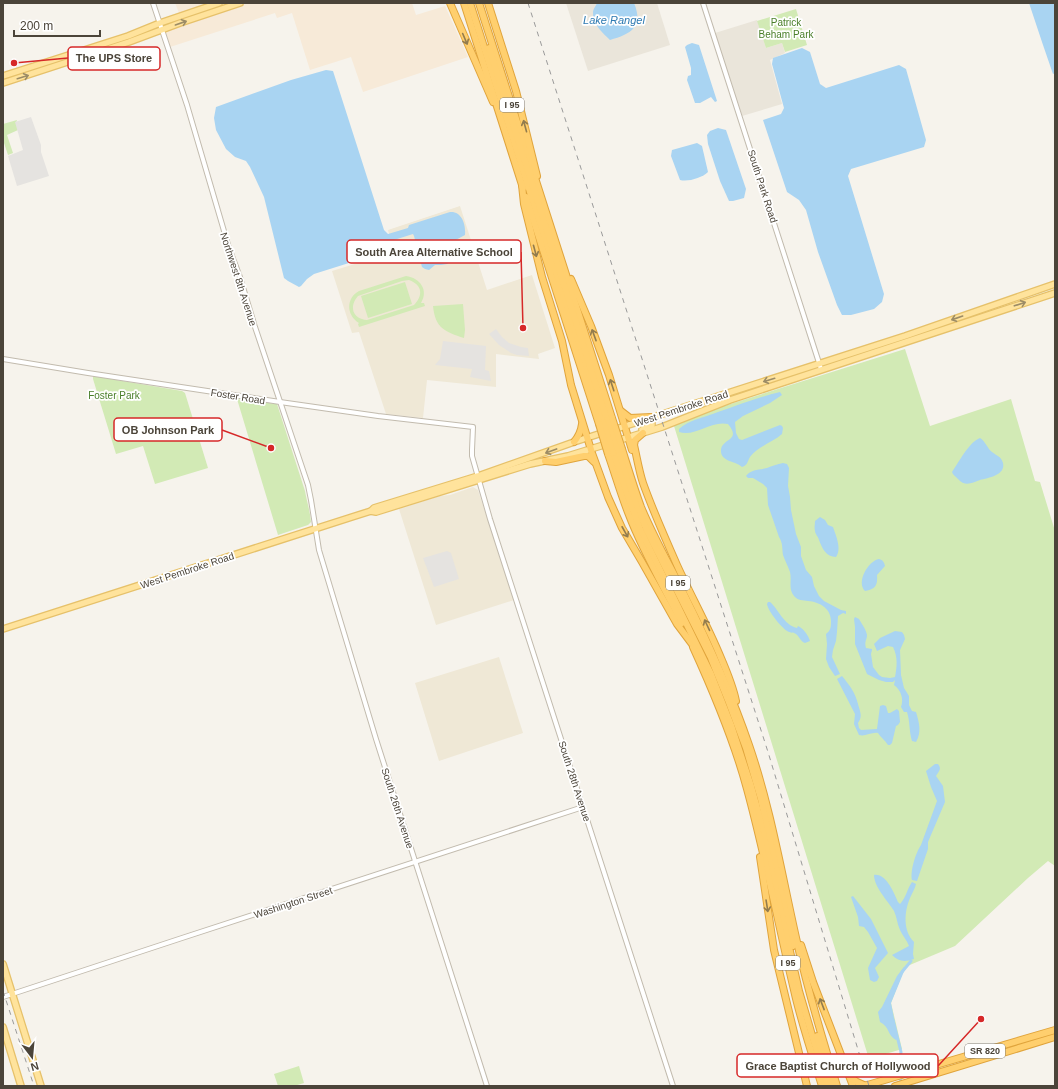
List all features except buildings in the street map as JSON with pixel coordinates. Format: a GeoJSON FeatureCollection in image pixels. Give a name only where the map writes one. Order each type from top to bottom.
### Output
{"type":"FeatureCollection","features":[{"type":"Feature","properties":{"kind":"highway"},"geometry":{"type":"LineString","coordinates":[[450,3],[488,94],[499,115]]}},
{"type":"Feature","properties":{"kind":"highway"},"geometry":{"type":"LineString","coordinates":[[465,3],[471,14],[493,78]]}},
{"type":"Feature","properties":{"kind":"highway","name":"I 95"},"geometry":{"type":"LineString","coordinates":[[465,3],[522,185],[615,451],[640,502],[653,534],[709,645],[739,714],[761,782],[807,988],[835,1085]]}},
{"type":"Feature","properties":{"kind":"highway"},"geometry":{"type":"LineString","coordinates":[[470,3],[605,421]]}},
{"type":"Feature","properties":{"kind":"highway"},"geometry":{"type":"LineString","coordinates":[[473,3],[505,99]]}},
{"type":"Feature","properties":{"kind":"highway","name":"I 95"},"geometry":{"type":"LineString","coordinates":[[479,3],[560,256],[605,421],[615,451],[620,491],[641,542],[692,644],[732,740],[747,788],[760,839],[794,991],[822,1086]]}},
{"type":"Feature","properties":{"kind":"highway"},"geometry":{"type":"LineString","coordinates":[[488,3],[516,91],[540,192]]}},
{"type":"Feature","properties":{"kind":"highway"},"geometry":{"type":"LineString","coordinates":[[484,18],[484,31],[605,421]]}},
{"type":"Feature","properties":{"kind":"highway"},"geometry":{"type":"LineString","coordinates":[[522,185],[524,204],[542,277],[562,341],[571,385],[608,497],[622,528],[677,624],[692,644]]}},
{"type":"Feature","properties":{"kind":"highway"},"geometry":{"type":"LineString","coordinates":[[560,256],[591,326],[609,375],[634,456],[638,464]]}},
{"type":"Feature","properties":{"kind":"highway"},"geometry":{"type":"LineString","coordinates":[[621,411],[630,418],[651,418]]}},
{"type":"Feature","properties":{"kind":"highway"},"geometry":{"type":"LineString","coordinates":[[574,442],[581,432],[582,421]]}},
{"type":"Feature","properties":{"kind":"highway"},"geometry":{"type":"LineString","coordinates":[[643,433],[635,440],[634,445],[643,483],[677,566],[707,626],[727,672],[739,714]]}},
{"type":"Feature","properties":{"kind":"highway"},"geometry":{"type":"LineString","coordinates":[[615,451],[647,531],[710,658],[746,748],[761,799],[802,984],[835,1085]]}},
{"type":"Feature","properties":{"kind":"highway"},"geometry":{"type":"LineString","coordinates":[[615,451],[626,492],[640,529],[711,674],[731,726],[759,815],[799,991],[827,1086]]}},
{"type":"Feature","properties":{"kind":"highway"},"geometry":{"type":"LineString","coordinates":[[545,461],[556,462],[588,456],[596,464]]}},
{"type":"Feature","properties":{"kind":"highway"},"geometry":{"type":"LineString","coordinates":[[760,839],[760,859],[774,950],[807,1086]]}},
{"type":"Feature","properties":{"kind":"highway"},"geometry":{"type":"LineString","coordinates":[[792,917],[813,982],[853,1086]]}},
{"type":"Feature","properties":{"kind":"highway"},"geometry":{"type":"LineString","coordinates":[[1034,1043],[1036,1038],[1052,1031]]}},
{"type":"Feature","properties":{"kind":"highway","name":"SR 820"},"geometry":{"type":"LineString","coordinates":[[900,1081],[927,1068],[1052,1031]]}},
{"type":"Feature","properties":{"kind":"highway","name":"SR 820"},"geometry":{"type":"LineString","coordinates":[[865,1086],[900,1081],[1055,1037]]}},
{"type":"Feature","properties":{"kind":"highway"},"geometry":{"type":"LineString","coordinates":[[1015,1049],[1024,1039]]}},
{"type":"Feature","properties":{"kind":"highway"},"geometry":{"type":"LineString","coordinates":[[849,1076],[865,1086]]}},
{"type":"Feature","properties":{"kind":"highway"},"geometry":{"type":"LineString","coordinates":[[891,1086],[894,1082],[900,1081]]}},
{"type":"Feature","properties":{"kind":"main road"},"geometry":{"type":"LineString","coordinates":[[3,76],[128,36],[160,23],[219,3]]}},
{"type":"Feature","properties":{"kind":"main road"},"geometry":{"type":"LineString","coordinates":[[199,17],[204,12],[219,6],[219,3]]}},
{"type":"Feature","properties":{"kind":"main road"},"geometry":{"type":"LineString","coordinates":[[222,9],[223,5],[228,3]]}},
{"type":"Feature","properties":{"kind":"main road"},"geometry":{"type":"LineString","coordinates":[[3,83],[70,62],[240,3]]}},
{"type":"Feature","properties":{"kind":"main road"},"geometry":{"type":"LineString","coordinates":[[70,62],[72,57],[78,52]]}},
{"type":"Feature","properties":{"kind":"main road"},"geometry":{"type":"LineString","coordinates":[[58,66],[66,60],[68,55]]}},
{"type":"Feature","properties":{"kind":"main road","name":"West Pembroke Road"},"geometry":{"type":"LineString","coordinates":[[3,629],[316,529],[370,511],[374,508],[479,478],[568,456],[643,433],[905,336],[1055,285]]}},
{"type":"Feature","properties":{"kind":"main road","name":"West Pembroke Road"},"geometry":{"type":"LineString","coordinates":[[479,478],[588,437],[894,346],[1055,294]]}},
{"type":"Feature","properties":{"kind":"main road"},"geometry":{"type":"LineString","coordinates":[[933,333],[939,329],[942,323]]}},
{"type":"Feature","properties":{"kind":"main road"},"geometry":{"type":"LineString","coordinates":[[894,346],[902,342],[905,336]]}},
{"type":"Feature","properties":{"kind":"main road"},"geometry":{"type":"LineString","coordinates":[[628,437],[631,434],[649,427],[652,424],[651,418]]}},
{"type":"Feature","properties":{"kind":"main road"},"geometry":{"type":"LineString","coordinates":[[3,964],[41,1086]]}},
{"type":"Feature","properties":{"kind":"main road"},"geometry":{"type":"LineString","coordinates":[[3,1026],[22,1086]]}},
{"type":"Feature","properties":{"kind":"street","name":"Northwest 8th Avenue"},"geometry":{"type":"LineString","coordinates":[[153,3],[191,120],[227,241],[308,485],[316,529]]}},
{"type":"Feature","properties":{"kind":"street","name":"South Park Road"},"geometry":{"type":"LineString","coordinates":[[703,3],[820,367]]}},
{"type":"Feature","properties":{"kind":"street"},"geometry":{"type":"LineString","coordinates":[[1055,285],[1055,294]]}},
{"type":"Feature","properties":{"kind":"street","name":"Foster Road"},"geometry":{"type":"LineString","coordinates":[[3,359],[280,402],[378,416],[473,427]]}},
{"type":"Feature","properties":{"kind":"street","name":"South 28th Avenue"},"geometry":{"type":"LineString","coordinates":[[473,427],[472,450],[490,519],[673,1086]]}},
{"type":"Feature","properties":{"kind":"street","name":"South 26th Avenue"},"geometry":{"type":"LineString","coordinates":[[316,529],[319,550],[374,732],[487,1086]]}},
{"type":"Feature","properties":{"kind":"street","name":"Washington Street"},"geometry":{"type":"LineString","coordinates":[[3,997],[583,807]]}},
{"type":"Feature","properties":{"kind":"shaded area"},"geometry":{"type":"Polygon","coordinates":[[[175,3],[412,3],[416,15],[445,6],[468,57],[363,92],[351,57],[310,70],[292,13],[277,18],[275,13],[170,47],[165,31],[184,25],[175,3]]]}},
{"type":"Feature","properties":{"kind":"shaded area"},"geometry":{"type":"Polygon","coordinates":[[[566,3],[657,3],[670,45],[588,71],[566,3]]]}},
{"type":"Feature","properties":{"kind":"shaded area"},"geometry":{"type":"Polygon","coordinates":[[[757,20],[766,48],[782,43],[785,53],[770,60],[782,104],[742,116],[715,33],[757,20]]]}},
{"type":"Feature","properties":{"kind":"shaded area"},"geometry":{"type":"Polygon","coordinates":[[[31,117],[41,145],[41,152],[49,176],[17,186],[8,156],[23,150],[15,122],[31,117]]]}},
{"type":"Feature","properties":{"kind":"shaded area"},"geometry":{"type":"Polygon","coordinates":[[[460,206],[487,290],[532,275],[555,348],[538,354],[539,359],[496,354],[496,387],[427,380],[423,418],[386,414],[359,332],[352,333],[332,271],[394,252],[388,230],[460,206]]]}},
{"type":"Feature","properties":{"kind":"shaded area"},"geometry":{"type":"Polygon","coordinates":[[[496,329],[509,343],[528,348],[529,356],[511,353],[499,345],[489,334],[496,329]]]}},
{"type":"Feature","properties":{"kind":"shaded area"},"geometry":{"type":"Polygon","coordinates":[[[443,341],[486,346],[485,370],[489,371],[491,381],[470,377],[472,369],[435,365],[440,359],[443,341]]]}},
{"type":"Feature","properties":{"kind":"shaded area"},"geometry":{"type":"Polygon","coordinates":[[[473,487],[478,490],[514,600],[436,625],[399,509],[473,487]]]}},
{"type":"Feature","properties":{"kind":"shaded area"},"geometry":{"type":"Polygon","coordinates":[[[447,551],[451,553],[459,579],[434,587],[423,558],[447,551]]]}},
{"type":"Feature","properties":{"kind":"shaded area"},"geometry":{"type":"Polygon","coordinates":[[[499,657],[523,733],[439,761],[415,683],[499,657]]]}},
{"type":"Feature","properties":{"kind":"green space","name":"Patrick Beham Park"},"geometry":{"type":"Polygon","coordinates":[[[796,9],[807,45],[785,52],[782,43],[766,48],[757,21],[796,9]]]}},
{"type":"Feature","properties":{"kind":"green space"},"geometry":{"type":"Polygon","coordinates":[[[17,120],[16,123],[18,130],[7,135],[13,153],[8,155],[3,140],[3,124],[17,120]]]}},
{"type":"Feature","properties":{"kind":"green space"},"geometry":{"type":"Polygon","coordinates":[[[406,276],[411,277],[422,285],[424,294],[421,303],[424,303],[425,306],[359,327],[359,323],[352,316],[349,307],[352,298],[359,291],[406,276]],[[409,280],[402,281],[358,296],[355,300],[353,308],[355,315],[367,320],[414,305],[419,298],[420,291],[414,282],[409,280]]]}},
{"type":"Feature","properties":{"kind":"green space"},"geometry":{"type":"Polygon","coordinates":[[[405,282],[412,304],[368,318],[361,296],[405,282]]]}},
{"type":"Feature","properties":{"kind":"green space"},"geometry":{"type":"Polygon","coordinates":[[[463,304],[465,330],[464,338],[451,334],[442,328],[436,319],[433,306],[463,304]]]}},
{"type":"Feature","properties":{"kind":"green space"},"geometry":{"type":"Polygon","coordinates":[[[905,349],[930,426],[1011,399],[1035,481],[1040,482],[1055,531],[1055,866],[1048,861],[955,946],[905,967],[891,1003],[902,1049],[869,1059],[674,426],[724,406],[905,349]]]}},
{"type":"Feature","properties":{"kind":"green space","name":"Foster Park"},"geometry":{"type":"Polygon","coordinates":[[[93,376],[182,391],[185,393],[208,468],[155,484],[143,446],[116,454],[93,376]]]}},
{"type":"Feature","properties":{"kind":"green space"},"geometry":{"type":"Polygon","coordinates":[[[237,399],[277,404],[305,491],[311,522],[308,525],[278,535],[237,399]]]}},
{"type":"Feature","properties":{"kind":"green space"},"geometry":{"type":"Polygon","coordinates":[[[299,1066],[304,1083],[294,1086],[278,1086],[274,1074],[299,1066]]]}},
{"type":"Feature","properties":{"kind":"water","name":"Lake Rangel"},"geometry":{"type":"Polygon","coordinates":[[[597,3],[634,3],[637,11],[637,18],[634,28],[624,35],[610,40],[598,28],[594,20],[593,11],[597,3]]]}},
{"type":"Feature","properties":{"kind":"water"},"geometry":{"type":"Polygon","coordinates":[[[1029,3],[1055,3],[1055,73],[1053,74],[1043,45],[1029,3]]]}},
{"type":"Feature","properties":{"kind":"water"},"geometry":{"type":"Polygon","coordinates":[[[692,43],[699,45],[717,101],[715,102],[711,97],[700,103],[695,103],[687,80],[688,76],[691,75],[691,68],[685,47],[692,43]]]}},
{"type":"Feature","properties":{"kind":"water"},"geometry":{"type":"Polygon","coordinates":[[[802,48],[810,52],[820,84],[826,88],[899,65],[906,69],[926,140],[924,147],[851,169],[848,176],[884,294],[882,302],[874,309],[851,315],[842,315],[837,305],[818,252],[806,210],[799,200],[787,192],[763,120],[781,114],[784,108],[772,64],[773,58],[802,48]]]}},
{"type":"Feature","properties":{"kind":"water"},"geometry":{"type":"Polygon","coordinates":[[[326,70],[333,71],[384,230],[388,234],[408,228],[409,225],[450,212],[458,214],[462,219],[465,227],[465,235],[452,242],[444,256],[450,262],[447,264],[435,265],[429,270],[422,267],[413,234],[390,242],[390,246],[387,251],[314,274],[299,287],[284,278],[264,197],[246,161],[235,157],[226,149],[216,130],[214,118],[216,107],[291,80],[326,70]]]}},
{"type":"Feature","properties":{"kind":"water"},"geometry":{"type":"Polygon","coordinates":[[[718,128],[726,130],[746,189],[744,198],[729,201],[720,181],[708,144],[707,135],[710,131],[718,128]]]}},
{"type":"Feature","properties":{"kind":"water"},"geometry":{"type":"Polygon","coordinates":[[[697,143],[702,146],[708,172],[695,179],[680,180],[671,156],[672,150],[697,143]]]}},
{"type":"Feature","properties":{"kind":"water"},"geometry":{"type":"Polygon","coordinates":[[[780,392],[782,395],[770,403],[743,416],[735,422],[736,433],[739,439],[742,440],[780,425],[783,428],[782,434],[753,453],[746,464],[742,467],[726,459],[721,454],[722,446],[732,437],[733,434],[728,424],[716,424],[697,431],[685,433],[679,432],[679,429],[692,421],[780,392]]]}},
{"type":"Feature","properties":{"kind":"water"},"geometry":{"type":"Polygon","coordinates":[[[980,438],[990,450],[999,456],[1003,463],[1002,470],[992,477],[971,483],[963,483],[954,476],[952,472],[968,448],[980,438]]]}},
{"type":"Feature","properties":{"kind":"water"},"geometry":{"type":"Polygon","coordinates":[[[783,463],[787,464],[789,468],[788,486],[791,510],[796,534],[801,547],[801,556],[806,570],[812,577],[814,586],[819,596],[824,601],[846,611],[846,614],[843,613],[838,616],[836,641],[832,657],[840,674],[835,676],[826,659],[826,634],[830,630],[831,625],[829,613],[824,606],[799,600],[792,593],[790,572],[783,555],[781,542],[768,505],[767,488],[753,478],[748,478],[746,476],[753,471],[783,463]]]}},
{"type":"Feature","properties":{"kind":"water"},"geometry":{"type":"Polygon","coordinates":[[[820,517],[825,520],[828,525],[833,527],[838,546],[838,554],[836,557],[833,557],[825,552],[815,533],[815,521],[820,517]]]}},
{"type":"Feature","properties":{"kind":"water"},"geometry":{"type":"Polygon","coordinates":[[[879,559],[883,561],[885,566],[877,575],[877,582],[875,586],[865,591],[862,582],[864,572],[871,564],[879,559]]]}},
{"type":"Feature","properties":{"kind":"water"},"geometry":{"type":"Polygon","coordinates":[[[768,602],[773,605],[789,624],[797,628],[798,626],[802,629],[807,634],[810,641],[805,643],[796,634],[786,630],[776,620],[770,611],[767,604],[768,602]]]}},
{"type":"Feature","properties":{"kind":"water"},"geometry":{"type":"Polygon","coordinates":[[[855,617],[859,619],[866,631],[866,648],[872,649],[871,654],[873,667],[882,677],[895,677],[897,666],[896,654],[893,647],[888,646],[877,651],[874,644],[880,638],[895,631],[902,632],[904,635],[905,639],[900,650],[901,675],[904,688],[909,696],[909,705],[912,711],[916,712],[918,720],[919,734],[916,742],[912,741],[909,719],[907,712],[904,712],[901,707],[902,698],[900,692],[894,685],[895,680],[893,682],[886,682],[867,674],[855,644],[855,617]]]}},
{"type":"Feature","properties":{"kind":"water"},"geometry":{"type":"Polygon","coordinates":[[[842,676],[852,689],[857,700],[861,714],[858,723],[861,730],[877,729],[880,706],[886,706],[888,713],[897,709],[899,711],[900,722],[896,726],[892,743],[890,745],[888,745],[878,733],[859,735],[854,724],[855,714],[837,679],[842,676]]]}},
{"type":"Feature","properties":{"kind":"water"},"geometry":{"type":"Polygon","coordinates":[[[935,764],[938,764],[940,767],[940,770],[936,776],[943,786],[945,802],[928,842],[928,849],[917,881],[912,880],[914,862],[937,801],[926,771],[935,764]]]}},
{"type":"Feature","properties":{"kind":"water"},"geometry":{"type":"Polygon","coordinates":[[[874,875],[878,875],[886,880],[900,904],[912,882],[916,884],[908,903],[906,915],[906,927],[910,938],[914,942],[914,959],[902,961],[892,955],[909,946],[899,928],[894,911],[876,884],[874,875]]]}},
{"type":"Feature","properties":{"kind":"water"},"geometry":{"type":"Polygon","coordinates":[[[853,896],[871,919],[888,953],[875,968],[879,977],[877,981],[874,982],[870,980],[868,968],[877,948],[864,927],[859,926],[858,917],[851,897],[853,896]]]}},
{"type":"Feature","properties":{"kind":"water"},"geometry":{"type":"Polygon","coordinates":[[[904,967],[905,969],[891,1003],[898,1038],[896,1040],[880,1022],[878,1012],[882,1007],[897,976],[904,967]]]}},
{"type":"Feature","properties":{"kind":"waterway"},"geometry":{"type":"LineString","coordinates":[[902,972],[911,961]]}},
{"type":"Feature","properties":{"kind":"waterway"},"geometry":{"type":"LineString","coordinates":[[893,1020],[901,1052],[899,1069],[901,1083]]}},
{"type":"Feature","properties":{"kind":"railway"},"geometry":{"type":"LineString","coordinates":[[528,3],[768,752],[869,1086]]}},
{"type":"Feature","properties":{"kind":"railway"},"geometry":{"type":"LineString","coordinates":[[3,991],[34,1086]]}},
{"type":"Feature","properties":{"kind":"place","name":"The UPS Store"},"geometry":{"type":"Point","coordinates":[14,63]}},
{"type":"Feature","properties":{"kind":"place","name":"South Area Alternative School"},"geometry":{"type":"Point","coordinates":[523,328]}},
{"type":"Feature","properties":{"kind":"place","name":"OB Johnson Park"},"geometry":{"type":"Point","coordinates":[271,448]}},
{"type":"Feature","properties":{"kind":"place","name":"Grace Baptist Church of Hollywood"},"geometry":{"type":"Point","coordinates":[981,1019]}}]}
